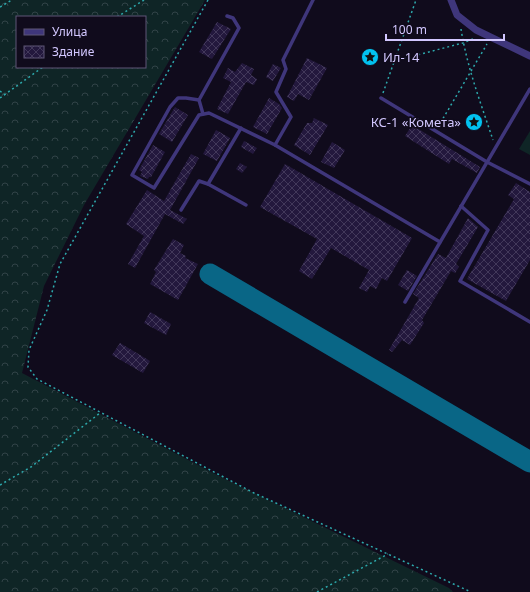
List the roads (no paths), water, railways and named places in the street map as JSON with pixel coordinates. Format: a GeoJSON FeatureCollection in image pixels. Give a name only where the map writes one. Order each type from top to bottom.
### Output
{"type":"FeatureCollection","features":[{"type":"Feature","properties":{"kind":"street"},"geometry":{"type":"LineString","coordinates":[[451,0],[457,15],[476,30],[530,56]]}},
{"type":"Feature","properties":{"kind":"lane"},"geometry":{"type":"LineString","coordinates":[[275,145],[291,117],[276,92],[286,69],[283,60],[313,0]]}},
{"type":"Feature","properties":{"kind":"lane"},"geometry":{"type":"LineString","coordinates":[[203,114],[199,100],[239,28],[233,18],[227,16]]}},
{"type":"Feature","properties":{"kind":"lane"},"geometry":{"type":"LineString","coordinates":[[405,302],[530,89]]}},
{"type":"Feature","properties":{"kind":"lane"},"geometry":{"type":"LineString","coordinates":[[199,100],[178,98],[170,107],[132,175],[154,188],[199,115],[209,113],[275,145],[440,242]]}},
{"type":"Feature","properties":{"kind":"lane"},"geometry":{"type":"LineString","coordinates":[[381,98],[435,132],[487,162],[530,184]]}},
{"type":"Feature","properties":{"kind":"lane"},"geometry":{"type":"LineString","coordinates":[[208,184],[241,128]]}},
{"type":"Feature","properties":{"kind":"lane"},"geometry":{"type":"LineString","coordinates":[[181,210],[199,181],[208,184],[246,205]]}},
{"type":"Feature","properties":{"kind":"lane"},"geometry":{"type":"LineString","coordinates":[[461,206],[488,230],[460,281],[530,322]]}},
{"type":"Feature","properties":{"kind":"place","name":"Ил-14"},"geometry":{"type":"Point","coordinates":[370,57]}},
{"type":"Feature","properties":{"kind":"place","name":"КС-1 «Комета»"},"geometry":{"type":"Point","coordinates":[474,122]}}]}
